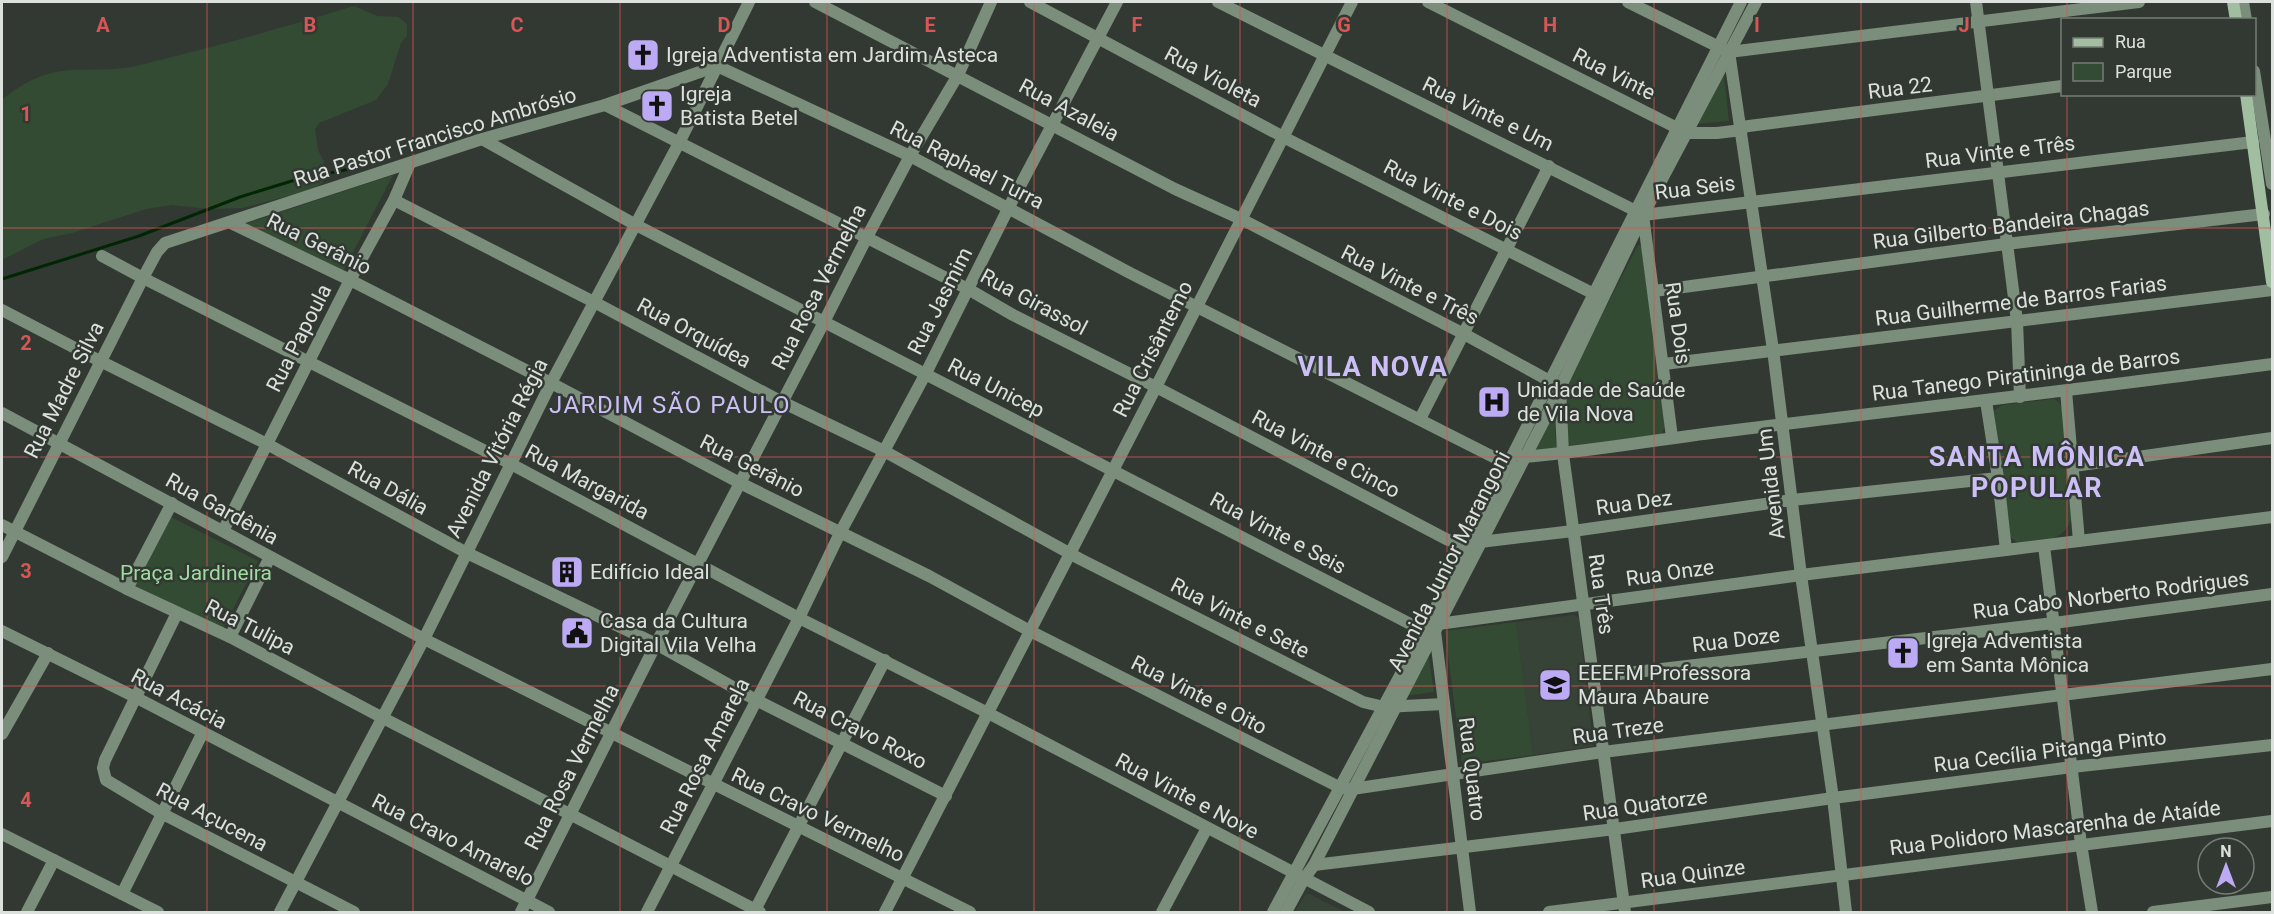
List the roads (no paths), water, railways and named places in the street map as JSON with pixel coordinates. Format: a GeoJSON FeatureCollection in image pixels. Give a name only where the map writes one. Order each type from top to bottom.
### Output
{"type":"FeatureCollection","features":[{"type":"Feature","properties":{"kind":"main road"},"geometry":{"type":"LineString","coordinates":[[2233,2],[2236,18]]}},
{"type":"Feature","properties":{"kind":"main road"},"geometry":{"type":"LineString","coordinates":[[2246,96],[2268,214],[2272,282]]}},
{"type":"Feature","properties":{"kind":"street","name":"Avenida Vitória Régia"},"geometry":{"type":"LineString","coordinates":[[280,912],[424,639],[551,383],[679,143],[749,2]]}},
{"type":"Feature","properties":{"kind":"street","name":"Rua Azaleia"},"geometry":{"type":"LineString","coordinates":[[814,2],[1176,189],[1241,219]]}},
{"type":"Feature","properties":{"kind":"street","name":"Rua Rosa Vermelha"},"geometry":{"type":"LineString","coordinates":[[521,912],[569,813],[866,239],[910,156],[958,75],[992,2]]}},
{"type":"Feature","properties":{"kind":"street","name":"Rua Violeta"},"geometry":{"type":"LineString","coordinates":[[1030,2],[1283,136]]}},
{"type":"Feature","properties":{"kind":"street","name":"Rua Jasmim"},"geometry":{"type":"LineString","coordinates":[[799,618],[840,533],[926,374],[1009,207],[1117,2]]}},
{"type":"Feature","properties":{"kind":"street","name":"Rua Vinte e Um"},"geometry":{"type":"LineString","coordinates":[[1218,2],[1639,212]]}},
{"type":"Feature","properties":{"kind":"street","name":"Rua Crisântemo"},"geometry":{"type":"LineString","coordinates":[[885,912],[1114,470],[1323,55],[1352,2]]}},
{"type":"Feature","properties":{"kind":"street","name":"Rua Vinte"},"geometry":{"type":"LineString","coordinates":[[1428,2],[1682,130]]}},
{"type":"Feature","properties":{"kind":"street"},"geometry":{"type":"LineString","coordinates":[[1628,2],[1723,49],[1979,22],[2139,2]]}},
{"type":"Feature","properties":{"kind":"street","name":"Avenida Junior Marangoni"},"geometry":{"type":"LineString","coordinates":[[1298,876],[1432,629],[1474,542],[1556,384],[1639,212],[1723,49],[1741,2]]}},
{"type":"Feature","properties":{"kind":"street","name":"Avenida Junior Marangoni"},"geometry":{"type":"LineString","coordinates":[[1723,49],[1756,2]]}},
{"type":"Feature","properties":{"kind":"street"},"geometry":{"type":"LineString","coordinates":[[1976,2],[2017,321],[2020,397]]}},
{"type":"Feature","properties":{"kind":"street"},"geometry":{"type":"LineString","coordinates":[[2243,2],[2246,18]]}},
{"type":"Feature","properties":{"kind":"street","name":"Avenida Um"},"geometry":{"type":"LineString","coordinates":[[1723,49],[1741,128],[1763,276],[1801,575],[1833,798],[1846,912]]}},
{"type":"Feature","properties":{"kind":"street","name":"Rua Pastor Francisco Ambrósio"},"geometry":{"type":"LineString","coordinates":[[165,243],[482,139],[605,105],[717,66]]}},
{"type":"Feature","properties":{"kind":"street","name":"Rua Raphael Turra"},"geometry":{"type":"LineString","coordinates":[[717,66],[910,156],[1131,273],[1420,419],[1516,461]]}},
{"type":"Feature","properties":{"kind":"street"},"geometry":{"type":"LineString","coordinates":[[2256,84],[2272,184]]}},
{"type":"Feature","properties":{"kind":"street","name":"Rua 22"},"geometry":{"type":"LineString","coordinates":[[1682,130],[1717,134],[1741,128],[2061,86]]}},
{"type":"Feature","properties":{"kind":"street","name":"Rua Girassol"},"geometry":{"type":"LineString","coordinates":[[605,105],[1156,387]]}},
{"type":"Feature","properties":{"kind":"street","name":"Rua Vinte e Dois"},"geometry":{"type":"LineString","coordinates":[[1283,136],[1599,297]]}},
{"type":"Feature","properties":{"kind":"street","name":"Rua Unicep"},"geometry":{"type":"LineString","coordinates":[[482,139],[636,225],[1114,470]]}},
{"type":"Feature","properties":{"kind":"street","name":"Rua Vinte e Três"},"geometry":{"type":"LineString","coordinates":[[1752,201],[2253,142]]}},
{"type":"Feature","properties":{"kind":"street","name":"Rua Papoula"},"geometry":{"type":"LineString","coordinates":[[223,531],[308,361],[394,200],[410,163]]}},
{"type":"Feature","properties":{"kind":"street"},"geometry":{"type":"LineString","coordinates":[[1420,419],[1549,166]]}},
{"type":"Feature","properties":{"kind":"street","name":"Rua Orquídea"},"geometry":{"type":"LineString","coordinates":[[394,200],[594,302],[782,402],[884,452],[1070,554]]}},
{"type":"Feature","properties":{"kind":"street","name":"Rua Seis"},"geometry":{"type":"LineString","coordinates":[[1639,212],[1752,201]]}},
{"type":"Feature","properties":{"kind":"street","name":"Rua Dois"},"geometry":{"type":"LineString","coordinates":[[1639,212],[1654,291],[1672,437]]}},
{"type":"Feature","properties":{"kind":"street","name":"Rua Gilberto Bandeira Chagas"},"geometry":{"type":"LineString","coordinates":[[1654,291],[2006,244],[2268,214]]}},
{"type":"Feature","properties":{"kind":"street","name":"Rua Vinte e Três"},"geometry":{"type":"LineString","coordinates":[[1241,219],[1556,384]]}},
{"type":"Feature","properties":{"kind":"street","name":"Rua Gerânio"},"geometry":{"type":"LineString","coordinates":[[231,223],[350,280],[740,483],[929,576],[1030,631]]}},
{"type":"Feature","properties":{"kind":"street","name":"Rua Madre Silva"},"geometry":{"type":"LineString","coordinates":[[2,557],[143,278],[157,252],[165,243]]}},
{"type":"Feature","properties":{"kind":"street","name":"Rua Margarida"},"geometry":{"type":"LineString","coordinates":[[102,256],[511,464],[799,618],[988,713]]}},
{"type":"Feature","properties":{"kind":"street","name":"Rua Guilherme de Barros Farias"},"geometry":{"type":"LineString","coordinates":[[1664,364],[2272,290]]}},
{"type":"Feature","properties":{"kind":"street","name":"Rua Dália"},"geometry":{"type":"LineString","coordinates":[[2,310],[267,444],[466,553],[656,644],[756,700]]}},
{"type":"Feature","properties":{"kind":"street","name":"Rua Tanego Piratininga de Barros"},"geometry":{"type":"LineString","coordinates":[[1516,461],[1672,437],[2020,397],[2272,364]]}},
{"type":"Feature","properties":{"kind":"street","name":"Rua Três"},"geometry":{"type":"LineString","coordinates":[[1556,384],[1573,531],[1625,908]]}},
{"type":"Feature","properties":{"kind":"street","name":"Rua Vinte e Cinco"},"geometry":{"type":"LineString","coordinates":[[1156,387],[1448,540],[1474,542]]}},
{"type":"Feature","properties":{"kind":"street"},"geometry":{"type":"LineString","coordinates":[[2066,391],[2079,541]]}},
{"type":"Feature","properties":{"kind":"street"},"geometry":{"type":"LineString","coordinates":[[1986,401],[2006,550]]}},
{"type":"Feature","properties":{"kind":"street","name":"Rua Gardênia"},"geometry":{"type":"LineString","coordinates":[[2,413],[424,639]]}},
{"type":"Feature","properties":{"kind":"street"},"geometry":{"type":"LineString","coordinates":[[2074,466],[2272,438]]}},
{"type":"Feature","properties":{"kind":"street","name":"Rua Vinte e Seis"},"geometry":{"type":"LineString","coordinates":[[1114,470],[1432,629]]}},
{"type":"Feature","properties":{"kind":"street","name":"Rua Dez"},"geometry":{"type":"LineString","coordinates":[[1474,542],[1573,531],[1792,500],[1998,478]]}},
{"type":"Feature","properties":{"kind":"street"},"geometry":{"type":"LineString","coordinates":[[127,589],[172,504]]}},
{"type":"Feature","properties":{"kind":"street","name":"Rua Onze"},"geometry":{"type":"LineString","coordinates":[[1432,629],[1583,604],[2272,517]]}},
{"type":"Feature","properties":{"kind":"street","name":"Rua Tulipa"},"geometry":{"type":"LineString","coordinates":[[2,525],[127,589],[230,637],[756,912]]}},
{"type":"Feature","properties":{"kind":"street"},"geometry":{"type":"LineString","coordinates":[[2044,546],[2092,912]]}},
{"type":"Feature","properties":{"kind":"street","name":"Rua Vinte e Sete"},"geometry":{"type":"LineString","coordinates":[[1070,554],[1363,702],[1390,707]]}},
{"type":"Feature","properties":{"kind":"street"},"geometry":{"type":"LineString","coordinates":[[230,637],[270,557]]}},
{"type":"Feature","properties":{"kind":"street","name":"Rua Cabo Norberto Rodrigues"},"geometry":{"type":"LineString","coordinates":[[1812,651],[2054,623],[2272,594]]}},
{"type":"Feature","properties":{"kind":"street"},"geometry":{"type":"LineString","coordinates":[[135,697],[177,613]]}},
{"type":"Feature","properties":{"kind":"street","name":"Rua Rosa Amarela"},"geometry":{"type":"LineString","coordinates":[[647,912],[799,618]]}},
{"type":"Feature","properties":{"kind":"street","name":"Rua Quatro"},"geometry":{"type":"LineString","coordinates":[[1432,629],[1444,704],[1470,912]]}},
{"type":"Feature","properties":{"kind":"street","name":"Rua Acácia"},"geometry":{"type":"LineString","coordinates":[[2,631],[135,697],[338,803]]}},
{"type":"Feature","properties":{"kind":"street","name":"Rua Vinte e Oito"},"geometry":{"type":"LineString","coordinates":[[1030,631],[1346,789]]}},
{"type":"Feature","properties":{"kind":"street","name":"Rua Cravo Vermelho"},"geometry":{"type":"LineString","coordinates":[[424,639],[970,912]]}},
{"type":"Feature","properties":{"kind":"street","name":"Rua Doze"},"geometry":{"type":"LineString","coordinates":[[1593,677],[1812,651]]}},
{"type":"Feature","properties":{"kind":"street"},"geometry":{"type":"LineString","coordinates":[[2,733],[48,653]]}},
{"type":"Feature","properties":{"kind":"street"},"geometry":{"type":"LineString","coordinates":[[756,912],[796,827],[885,660]]}},
{"type":"Feature","properties":{"kind":"street","name":"Rua Treze"},"geometry":{"type":"LineString","coordinates":[[1346,789],[1603,752],[2272,669]]}},
{"type":"Feature","properties":{"kind":"street","name":"Rua Açucena"},"geometry":{"type":"LineString","coordinates":[[135,697],[105,760],[104,775],[111,785],[354,912]]}},
{"type":"Feature","properties":{"kind":"street","name":"Rua Cravo Roxo"},"geometry":{"type":"LineString","coordinates":[[756,700],[946,796]]}},
{"type":"Feature","properties":{"kind":"street"},"geometry":{"type":"LineString","coordinates":[[1390,707],[1444,704]]}},
{"type":"Feature","properties":{"kind":"street","name":"Rua Vinte e Nove"},"geometry":{"type":"LineString","coordinates":[[988,713],[1369,912]]}},
{"type":"Feature","properties":{"kind":"street"},"geometry":{"type":"LineString","coordinates":[[122,894],[202,734]]}},
{"type":"Feature","properties":{"kind":"street","name":"Rua Cecília Pitanga Pinto"},"geometry":{"type":"LineString","coordinates":[[1833,798],[2072,767],[2272,745]]}},
{"type":"Feature","properties":{"kind":"street","name":"Avenida Junior Marangoni"},"geometry":{"type":"LineString","coordinates":[[1298,876],[1314,865],[1346,789]]}},
{"type":"Feature","properties":{"kind":"street","name":"Rua Quatorze"},"geometry":{"type":"LineString","coordinates":[[1314,865],[1615,829],[1833,798]]}},
{"type":"Feature","properties":{"kind":"street","name":"Rua Cravo Amarelo"},"geometry":{"type":"LineString","coordinates":[[338,803],[549,912]]}},
{"type":"Feature","properties":{"kind":"street","name":"Rua Polidoro Mascarenha de Ataíde"},"geometry":{"type":"LineString","coordinates":[[1842,874],[2272,821]]}},
{"type":"Feature","properties":{"kind":"street"},"geometry":{"type":"LineString","coordinates":[[1162,912],[1207,828]]}},
{"type":"Feature","properties":{"kind":"street"},"geometry":{"type":"LineString","coordinates":[[2,834],[158,912]]}},
{"type":"Feature","properties":{"kind":"street"},"geometry":{"type":"LineString","coordinates":[[27,912],[54,860]]}},
{"type":"Feature","properties":{"kind":"street","name":"Rua Quinze"},"geometry":{"type":"LineString","coordinates":[[1549,912],[1625,908],[1842,874]]}},
{"type":"Feature","properties":{"kind":"street"},"geometry":{"type":"LineString","coordinates":[[1273,912],[1298,876]]}},
{"type":"Feature","properties":{"kind":"street"},"geometry":{"type":"LineString","coordinates":[[1287,912],[1298,876]]}},
{"type":"Feature","properties":{"kind":"street"},"geometry":{"type":"LineString","coordinates":[[2153,912],[2272,897]]}},
{"type":"Feature","properties":{"kind":"waterway"},"geometry":{"type":"LineString","coordinates":[[2,279],[139,236],[240,197],[295,180],[355,168]]}},
{"type":"Feature","properties":{"kind":"place","name":"Igreja Adventista em Jardim Asteca"},"geometry":{"type":"Point","coordinates":[643,55]}},
{"type":"Feature","properties":{"kind":"place","name":"Igreja Batista Betel"},"geometry":{"type":"Point","coordinates":[657,106]}},
{"type":"Feature","properties":{"kind":"place","name":"Unidade de Saúde de Vila Nova"},"geometry":{"type":"Point","coordinates":[1494,402]}},
{"type":"Feature","properties":{"kind":"place","name":"Edifício Ideal"},"geometry":{"type":"Point","coordinates":[567,572]}},
{"type":"Feature","properties":{"kind":"place","name":"Casa da Cultura Digital Vila Velha"},"geometry":{"type":"Point","coordinates":[577,633]}},
{"type":"Feature","properties":{"kind":"place","name":"Igreja Adventista em Santa Mônica"},"geometry":{"type":"Point","coordinates":[1903,653]}},
{"type":"Feature","properties":{"kind":"place","name":"EEEFM Professora Maura Abaure"},"geometry":{"type":"Point","coordinates":[1555,685]}},
{"type":"Feature","properties":{"kind":"district","name":"VILA NOVA"},"geometry":{"type":"Point","coordinates":[1373,367]}},
{"type":"Feature","properties":{"kind":"district","name":"JARDIM SÃO PAULO"},"geometry":{"type":"Point","coordinates":[670,405]}},
{"type":"Feature","properties":{"kind":"district","name":"SANTA MÔNICA POPULAR"},"geometry":{"type":"Point","coordinates":[2037,472]}},
{"type":"Feature","properties":{"kind":"park label","name":"Praça Jardineira"},"geometry":{"type":"Point","coordinates":[196,573]}}]}
